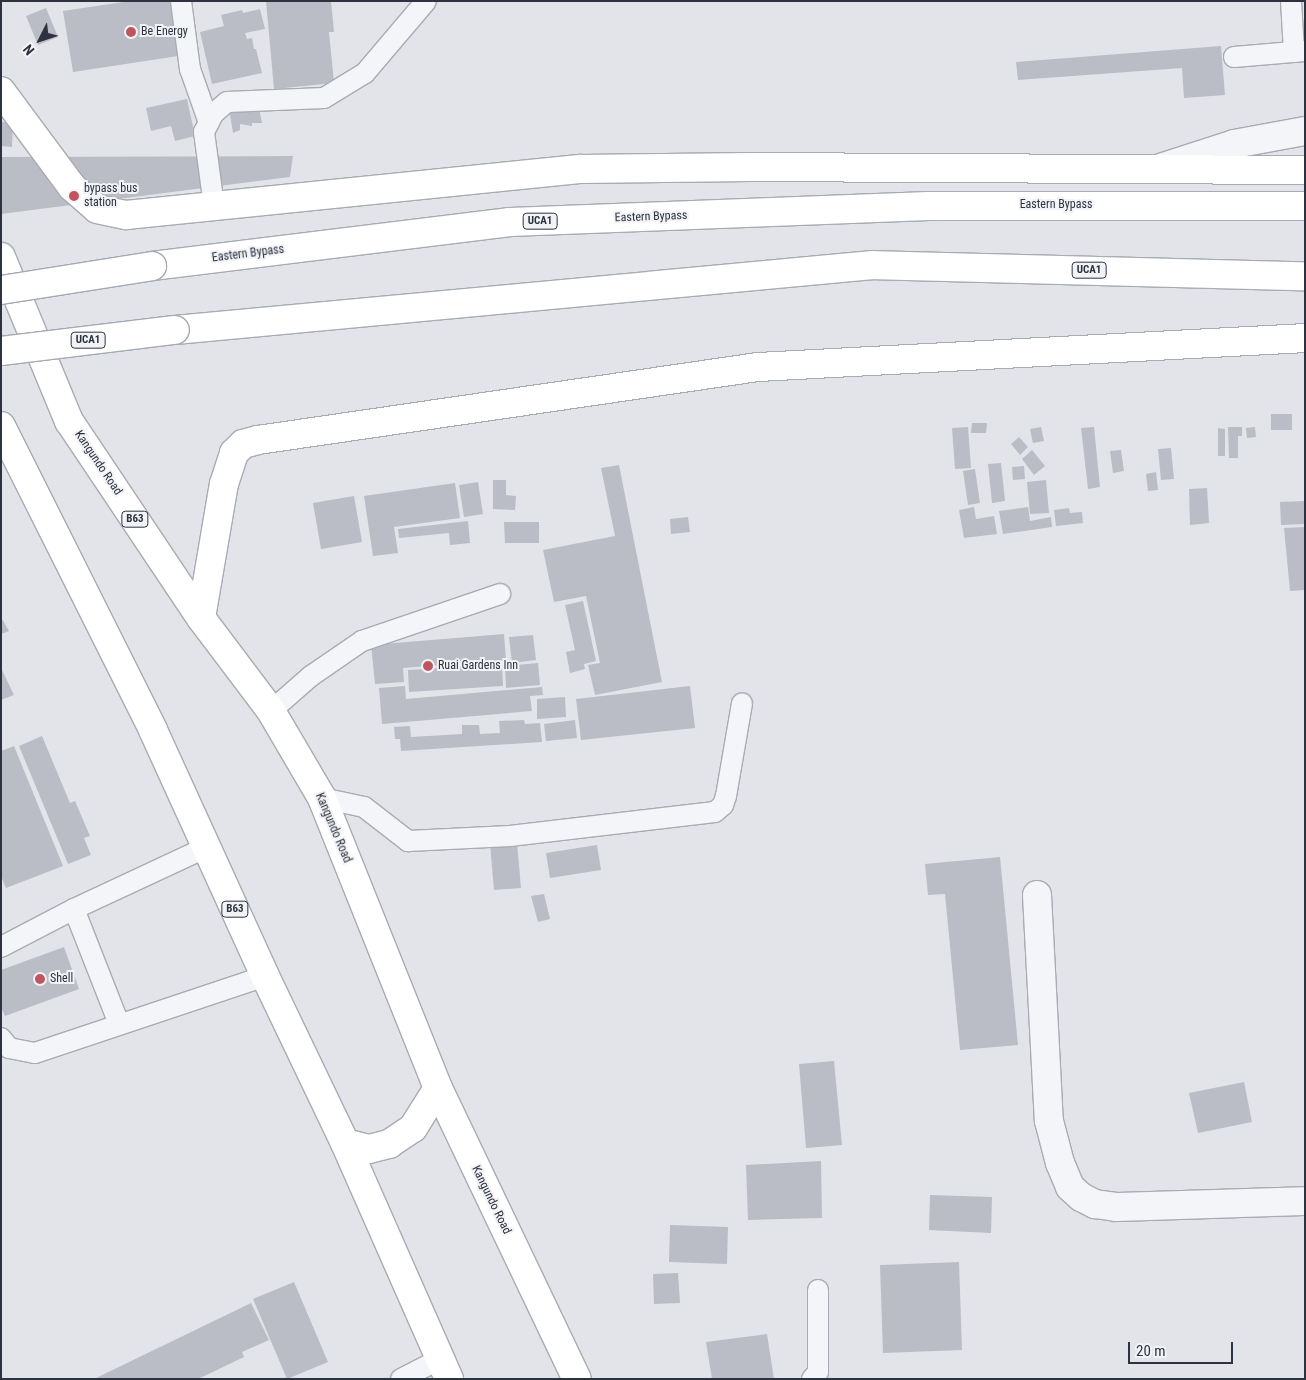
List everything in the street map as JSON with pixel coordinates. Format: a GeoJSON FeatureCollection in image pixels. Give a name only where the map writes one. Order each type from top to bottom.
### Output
{"type":"FeatureCollection","features":[{"type":"Feature","properties":{"kind":"main road"},"geometry":{"type":"LineString","coordinates":[[1,91],[72,187],[98,209],[126,215],[582,169],[750,167],[1151,171],[1305,170]]}},
{"type":"Feature","properties":{"kind":"main road","name":"Eastern Bypass"},"geometry":{"type":"LineString","coordinates":[[1,290],[152,266],[510,222],[929,206],[1305,206]]}},
{"type":"Feature","properties":{"kind":"main road","name":"Kangundo Road"},"geometry":{"type":"LineString","coordinates":[[1,258],[69,421],[201,618],[271,710],[322,798],[438,1088],[577,1379]]}},
{"type":"Feature","properties":{"kind":"main road","name":"UCA1"},"geometry":{"type":"LineString","coordinates":[[1,351],[175,330],[873,265],[1305,276]]}},
{"type":"Feature","properties":{"kind":"main road"},"geometry":{"type":"LineString","coordinates":[[201,618],[224,484],[234,452],[243,444],[358,425],[758,368],[1305,338]]}},
{"type":"Feature","properties":{"kind":"main road","name":"B63"},"geometry":{"type":"LineString","coordinates":[[4,440],[153,730],[265,976],[345,1144],[445,1369]]}},
{"type":"Feature","properties":{"kind":"main road"},"geometry":{"type":"LineString","coordinates":[[345,1144],[369,1149],[389,1144],[413,1128],[438,1088]]}},
{"type":"Feature","properties":{"kind":"street"},"geometry":{"type":"LineString","coordinates":[[1151,171],[1234,144],[1305,131]]}},
{"type":"Feature","properties":{"kind":"street"},"geometry":{"type":"LineString","coordinates":[[1037,895],[1049,1121],[1060,1163],[1070,1188],[1081,1197],[1095,1204],[1116,1207],[1305,1201]]}},
{"type":"Feature","properties":{"kind":"lane"},"geometry":{"type":"LineString","coordinates":[[181,1],[190,69],[209,123]]}},
{"type":"Feature","properties":{"kind":"lane"},"geometry":{"type":"LineString","coordinates":[[214,206],[204,132],[213,114],[227,102],[324,98],[365,74],[426,1]]}},
{"type":"Feature","properties":{"kind":"lane"},"geometry":{"type":"LineString","coordinates":[[1234,57],[1300,51],[1291,1]]}},
{"type":"Feature","properties":{"kind":"lane"},"geometry":{"type":"LineString","coordinates":[[271,710],[311,676],[362,641],[500,594]]}},
{"type":"Feature","properties":{"kind":"lane"},"geometry":{"type":"LineString","coordinates":[[322,798],[364,807],[408,841],[510,836],[715,812],[723,805],[726,796],[742,703]]}},
{"type":"Feature","properties":{"kind":"lane"},"geometry":{"type":"LineString","coordinates":[[1,947],[74,909],[207,846]]}},
{"type":"Feature","properties":{"kind":"lane"},"geometry":{"type":"LineString","coordinates":[[74,909],[119,1024]]}},
{"type":"Feature","properties":{"kind":"lane"},"geometry":{"type":"LineString","coordinates":[[1,1038],[9,1048],[35,1053],[265,976]]}},
{"type":"Feature","properties":{"kind":"lane"},"geometry":{"type":"LineString","coordinates":[[812,1379],[818,1372],[818,1290]]}},
{"type":"Feature","properties":{"kind":"lane"},"geometry":{"type":"LineString","coordinates":[[401,1379],[445,1369]]}},
{"type":"Feature","properties":{"kind":"building","name":"Be Energy"},"geometry":{"type":"Polygon","coordinates":[[[130,1],[191,1],[198,53],[73,72],[63,11],[130,1]]]}},
{"type":"Feature","properties":{"kind":"building"},"geometry":{"type":"Polygon","coordinates":[[[266,1],[331,1],[334,32],[329,32],[334,83],[274,89],[266,1]]]}},
{"type":"Feature","properties":{"kind":"building"},"geometry":{"type":"Polygon","coordinates":[[[46,8],[58,37],[38,45],[26,16],[46,8]]]}},
{"type":"Feature","properties":{"kind":"building"},"geometry":{"type":"Polygon","coordinates":[[[260,9],[265,29],[245,33],[247,39],[252,38],[262,73],[212,84],[200,32],[224,26],[221,15],[242,10],[243,13],[260,9]]]}},
{"type":"Feature","properties":{"kind":"building"},"geometry":{"type":"Polygon","coordinates":[[[1221,46],[1225,95],[1184,98],[1182,68],[1018,80],[1016,62],[1221,46]]]}},
{"type":"Feature","properties":{"kind":"building"},"geometry":{"type":"Polygon","coordinates":[[[187,99],[195,136],[175,141],[171,126],[151,131],[146,108],[187,99]]]}},
{"type":"Feature","properties":{"kind":"building"},"geometry":{"type":"Polygon","coordinates":[[[258,103],[262,123],[252,123],[252,126],[240,124],[240,130],[233,133],[229,108],[258,103]]]}},
{"type":"Feature","properties":{"kind":"building"},"geometry":{"type":"Polygon","coordinates":[[[1,122],[13,122],[12,147],[1,146],[1,122]]]}},
{"type":"Feature","properties":{"kind":"building","name":"bypass bus station"},"geometry":{"type":"Polygon","coordinates":[[[293,156],[290,177],[1,214],[1,157],[293,156]]]}},
{"type":"Feature","properties":{"kind":"building"},"geometry":{"type":"Polygon","coordinates":[[[1271,414],[1292,414],[1292,430],[1271,430],[1271,414]]]}},
{"type":"Feature","properties":{"kind":"building"},"geometry":{"type":"Polygon","coordinates":[[[972,423],[987,423],[986,433],[971,433],[972,423]]]}},
{"type":"Feature","properties":{"kind":"building"},"geometry":{"type":"Polygon","coordinates":[[[968,427],[971,468],[955,469],[952,428],[968,427]]]}},
{"type":"Feature","properties":{"kind":"building"},"geometry":{"type":"Polygon","coordinates":[[[1041,427],[1044,441],[1033,443],[1030,429],[1041,427]]]}},
{"type":"Feature","properties":{"kind":"building"},"geometry":{"type":"Polygon","coordinates":[[[1094,427],[1100,487],[1088,489],[1081,428],[1094,427]]]}},
{"type":"Feature","properties":{"kind":"building"},"geometry":{"type":"Polygon","coordinates":[[[1228,427],[1242,427],[1242,436],[1238,436],[1238,458],[1229,458],[1228,427]]]}},
{"type":"Feature","properties":{"kind":"building"},"geometry":{"type":"Polygon","coordinates":[[[1255,427],[1256,437],[1247,438],[1246,428],[1255,427]]]}},
{"type":"Feature","properties":{"kind":"building"},"geometry":{"type":"Polygon","coordinates":[[[1218,428],[1225,429],[1225,456],[1218,456],[1218,428]]]}},
{"type":"Feature","properties":{"kind":"building"},"geometry":{"type":"Polygon","coordinates":[[[1019,437],[1028,447],[1020,455],[1011,444],[1019,437]]]}},
{"type":"Feature","properties":{"kind":"building"},"geometry":{"type":"Polygon","coordinates":[[[1171,448],[1174,479],[1161,480],[1158,449],[1171,448]]]}},
{"type":"Feature","properties":{"kind":"building"},"geometry":{"type":"Polygon","coordinates":[[[1032,450],[1045,466],[1034,475],[1022,459],[1032,450]]]}},
{"type":"Feature","properties":{"kind":"building"},"geometry":{"type":"Polygon","coordinates":[[[1121,450],[1124,471],[1113,473],[1110,451],[1121,450]]]}},
{"type":"Feature","properties":{"kind":"building"},"geometry":{"type":"Polygon","coordinates":[[[1001,463],[1005,501],[992,503],[988,464],[1001,463]]]}},
{"type":"Feature","properties":{"kind":"building"},"geometry":{"type":"Polygon","coordinates":[[[619,465],[662,682],[595,695],[588,665],[600,663],[586,596],[554,602],[543,550],[615,536],[601,468],[619,465]]]}},
{"type":"Feature","properties":{"kind":"building"},"geometry":{"type":"Polygon","coordinates":[[[1024,466],[1025,479],[1013,480],[1012,467],[1024,466]]]}},
{"type":"Feature","properties":{"kind":"building"},"geometry":{"type":"Polygon","coordinates":[[[975,469],[980,503],[968,505],[963,471],[975,469]]]}},
{"type":"Feature","properties":{"kind":"building"},"geometry":{"type":"Polygon","coordinates":[[[1156,472],[1158,490],[1148,491],[1146,474],[1156,472]]]}},
{"type":"Feature","properties":{"kind":"building"},"geometry":{"type":"Polygon","coordinates":[[[493,480],[506,480],[506,495],[516,496],[515,510],[493,509],[493,480]]]}},
{"type":"Feature","properties":{"kind":"building"},"geometry":{"type":"Polygon","coordinates":[[[1046,480],[1049,513],[1030,514],[1027,482],[1046,480]]]}},
{"type":"Feature","properties":{"kind":"building"},"geometry":{"type":"Polygon","coordinates":[[[478,482],[483,514],[464,517],[459,485],[478,482]]]}},
{"type":"Feature","properties":{"kind":"building"},"geometry":{"type":"Polygon","coordinates":[[[455,483],[460,518],[394,527],[398,553],[373,556],[364,496],[455,483]]]}},
{"type":"Feature","properties":{"kind":"building"},"geometry":{"type":"Polygon","coordinates":[[[1207,488],[1209,523],[1190,525],[1189,489],[1207,488]]]}},
{"type":"Feature","properties":{"kind":"building"},"geometry":{"type":"Polygon","coordinates":[[[354,496],[362,542],[321,549],[313,503],[354,496]]]}},
{"type":"Feature","properties":{"kind":"building"},"geometry":{"type":"Polygon","coordinates":[[[1305,501],[1305,524],[1281,525],[1280,502],[1305,501]]]}},
{"type":"Feature","properties":{"kind":"building"},"geometry":{"type":"Polygon","coordinates":[[[974,507],[976,519],[994,516],[997,534],[964,538],[959,510],[974,507]]]}},
{"type":"Feature","properties":{"kind":"building"},"geometry":{"type":"Polygon","coordinates":[[[1028,507],[1030,521],[1051,517],[1052,527],[1003,534],[999,511],[1028,507]]]}},
{"type":"Feature","properties":{"kind":"building"},"geometry":{"type":"Polygon","coordinates":[[[1069,508],[1070,513],[1082,512],[1083,523],[1056,526],[1054,510],[1069,508]]]}},
{"type":"Feature","properties":{"kind":"building"},"geometry":{"type":"Polygon","coordinates":[[[688,517],[690,532],[671,534],[670,519],[688,517]]]}},
{"type":"Feature","properties":{"kind":"building"},"geometry":{"type":"Polygon","coordinates":[[[468,521],[470,543],[450,545],[449,533],[399,538],[398,529],[468,521]]]}},
{"type":"Feature","properties":{"kind":"building"},"geometry":{"type":"Polygon","coordinates":[[[504,522],[539,522],[539,543],[505,543],[504,522]]]}},
{"type":"Feature","properties":{"kind":"building"},"geometry":{"type":"Polygon","coordinates":[[[1305,527],[1305,590],[1290,591],[1284,528],[1305,527]]]}},
{"type":"Feature","properties":{"kind":"building"},"geometry":{"type":"Polygon","coordinates":[[[583,601],[596,661],[584,664],[585,669],[570,673],[566,652],[575,650],[565,605],[583,601]]]}},
{"type":"Feature","properties":{"kind":"building"},"geometry":{"type":"Polygon","coordinates":[[[1,617],[9,631],[1,634],[1,617]]]}},
{"type":"Feature","properties":{"kind":"building"},"geometry":{"type":"Polygon","coordinates":[[[504,634],[506,660],[403,668],[404,682],[375,684],[371,645],[504,634]]]}},
{"type":"Feature","properties":{"kind":"building"},"geometry":{"type":"Polygon","coordinates":[[[533,635],[536,660],[512,663],[509,637],[533,635]]]}},
{"type":"Feature","properties":{"kind":"building"},"geometry":{"type":"Polygon","coordinates":[[[538,663],[540,685],[506,688],[505,666],[538,663]]]}},
{"type":"Feature","properties":{"kind":"building"},"geometry":{"type":"Polygon","coordinates":[[[502,664],[503,686],[409,692],[408,670],[502,664]]]}},
{"type":"Feature","properties":{"kind":"building"},"geometry":{"type":"Polygon","coordinates":[[[1,668],[14,695],[1,700],[1,668]]]}},
{"type":"Feature","properties":{"kind":"building"},"geometry":{"type":"Polygon","coordinates":[[[405,686],[406,699],[542,687],[543,695],[530,696],[532,711],[382,724],[379,688],[405,686]]]}},
{"type":"Feature","properties":{"kind":"building"},"geometry":{"type":"Polygon","coordinates":[[[690,686],[695,728],[581,740],[576,699],[690,686]]]}},
{"type":"Feature","properties":{"kind":"building"},"geometry":{"type":"Polygon","coordinates":[[[565,697],[566,717],[537,719],[537,699],[565,697]]]}},
{"type":"Feature","properties":{"kind":"building"},"geometry":{"type":"Polygon","coordinates":[[[524,720],[525,724],[540,723],[542,742],[401,751],[400,739],[395,739],[394,727],[410,726],[411,737],[462,734],[462,725],[479,725],[480,734],[500,733],[499,721],[524,720]]]}},
{"type":"Feature","properties":{"kind":"building"},"geometry":{"type":"Polygon","coordinates":[[[575,720],[577,738],[546,741],[544,724],[575,720]]]}},
{"type":"Feature","properties":{"kind":"building"},"geometry":{"type":"Polygon","coordinates":[[[42,736],[70,803],[75,801],[90,836],[84,838],[91,855],[68,864],[19,746],[42,736]]]}},
{"type":"Feature","properties":{"kind":"building"},"geometry":{"type":"Polygon","coordinates":[[[14,746],[63,866],[6,888],[1,876],[1,751],[14,746]]]}},
{"type":"Feature","properties":{"kind":"building"},"geometry":{"type":"Polygon","coordinates":[[[517,842],[521,888],[494,890],[490,844],[517,842]]]}},
{"type":"Feature","properties":{"kind":"building"},"geometry":{"type":"Polygon","coordinates":[[[597,845],[601,870],[550,878],[546,853],[597,845]]]}},
{"type":"Feature","properties":{"kind":"building"},"geometry":{"type":"Polygon","coordinates":[[[1000,857],[1018,1045],[960,1050],[945,894],[928,895],[925,864],[1000,857]]]}},
{"type":"Feature","properties":{"kind":"building"},"geometry":{"type":"Polygon","coordinates":[[[544,894],[550,919],[538,922],[531,896],[544,894]]]}},
{"type":"Feature","properties":{"kind":"building"},"geometry":{"type":"Polygon","coordinates":[[[64,947],[79,989],[5,1016],[1,1007],[1,970],[64,947]]]}},
{"type":"Feature","properties":{"kind":"building"},"geometry":{"type":"Polygon","coordinates":[[[834,1061],[842,1145],[806,1148],[799,1064],[834,1061]]]}},
{"type":"Feature","properties":{"kind":"building"},"geometry":{"type":"Polygon","coordinates":[[[1244,1082],[1252,1122],[1198,1133],[1189,1093],[1244,1082]]]}},
{"type":"Feature","properties":{"kind":"building"},"geometry":{"type":"Polygon","coordinates":[[[821,1161],[822,1218],[748,1220],[746,1165],[821,1161]]]}},
{"type":"Feature","properties":{"kind":"building"},"geometry":{"type":"Polygon","coordinates":[[[930,1195],[992,1197],[991,1233],[929,1230],[930,1195]]]}},
{"type":"Feature","properties":{"kind":"building"},"geometry":{"type":"Polygon","coordinates":[[[670,1225],[728,1227],[727,1264],[669,1262],[670,1225]]]}},
{"type":"Feature","properties":{"kind":"building"},"geometry":{"type":"Polygon","coordinates":[[[959,1262],[962,1350],[883,1353],[880,1265],[959,1262]]]}},
{"type":"Feature","properties":{"kind":"building"},"geometry":{"type":"Polygon","coordinates":[[[678,1273],[680,1303],[654,1304],[653,1274],[678,1273]]]}},
{"type":"Feature","properties":{"kind":"building"},"geometry":{"type":"Polygon","coordinates":[[[294,1282],[328,1362],[287,1379],[253,1299],[294,1282]]]}},
{"type":"Feature","properties":{"kind":"building"},"geometry":{"type":"Polygon","coordinates":[[[251,1303],[269,1340],[242,1352],[244,1357],[198,1379],[94,1379],[251,1303]]]}},
{"type":"Feature","properties":{"kind":"building"},"geometry":{"type":"Polygon","coordinates":[[[767,1334],[774,1379],[712,1379],[706,1342],[767,1334]]]}},
{"type":"Feature","properties":{"kind":"place","name":"Be Energy"},"geometry":{"type":"Point","coordinates":[131,32]}},
{"type":"Feature","properties":{"kind":"place","name":"bypass bus station"},"geometry":{"type":"Point","coordinates":[74,196]}},
{"type":"Feature","properties":{"kind":"place","name":"Ruai Gardens Inn"},"geometry":{"type":"Point","coordinates":[428,666]}},
{"type":"Feature","properties":{"kind":"place","name":"Shell"},"geometry":{"type":"Point","coordinates":[40,979]}}]}
